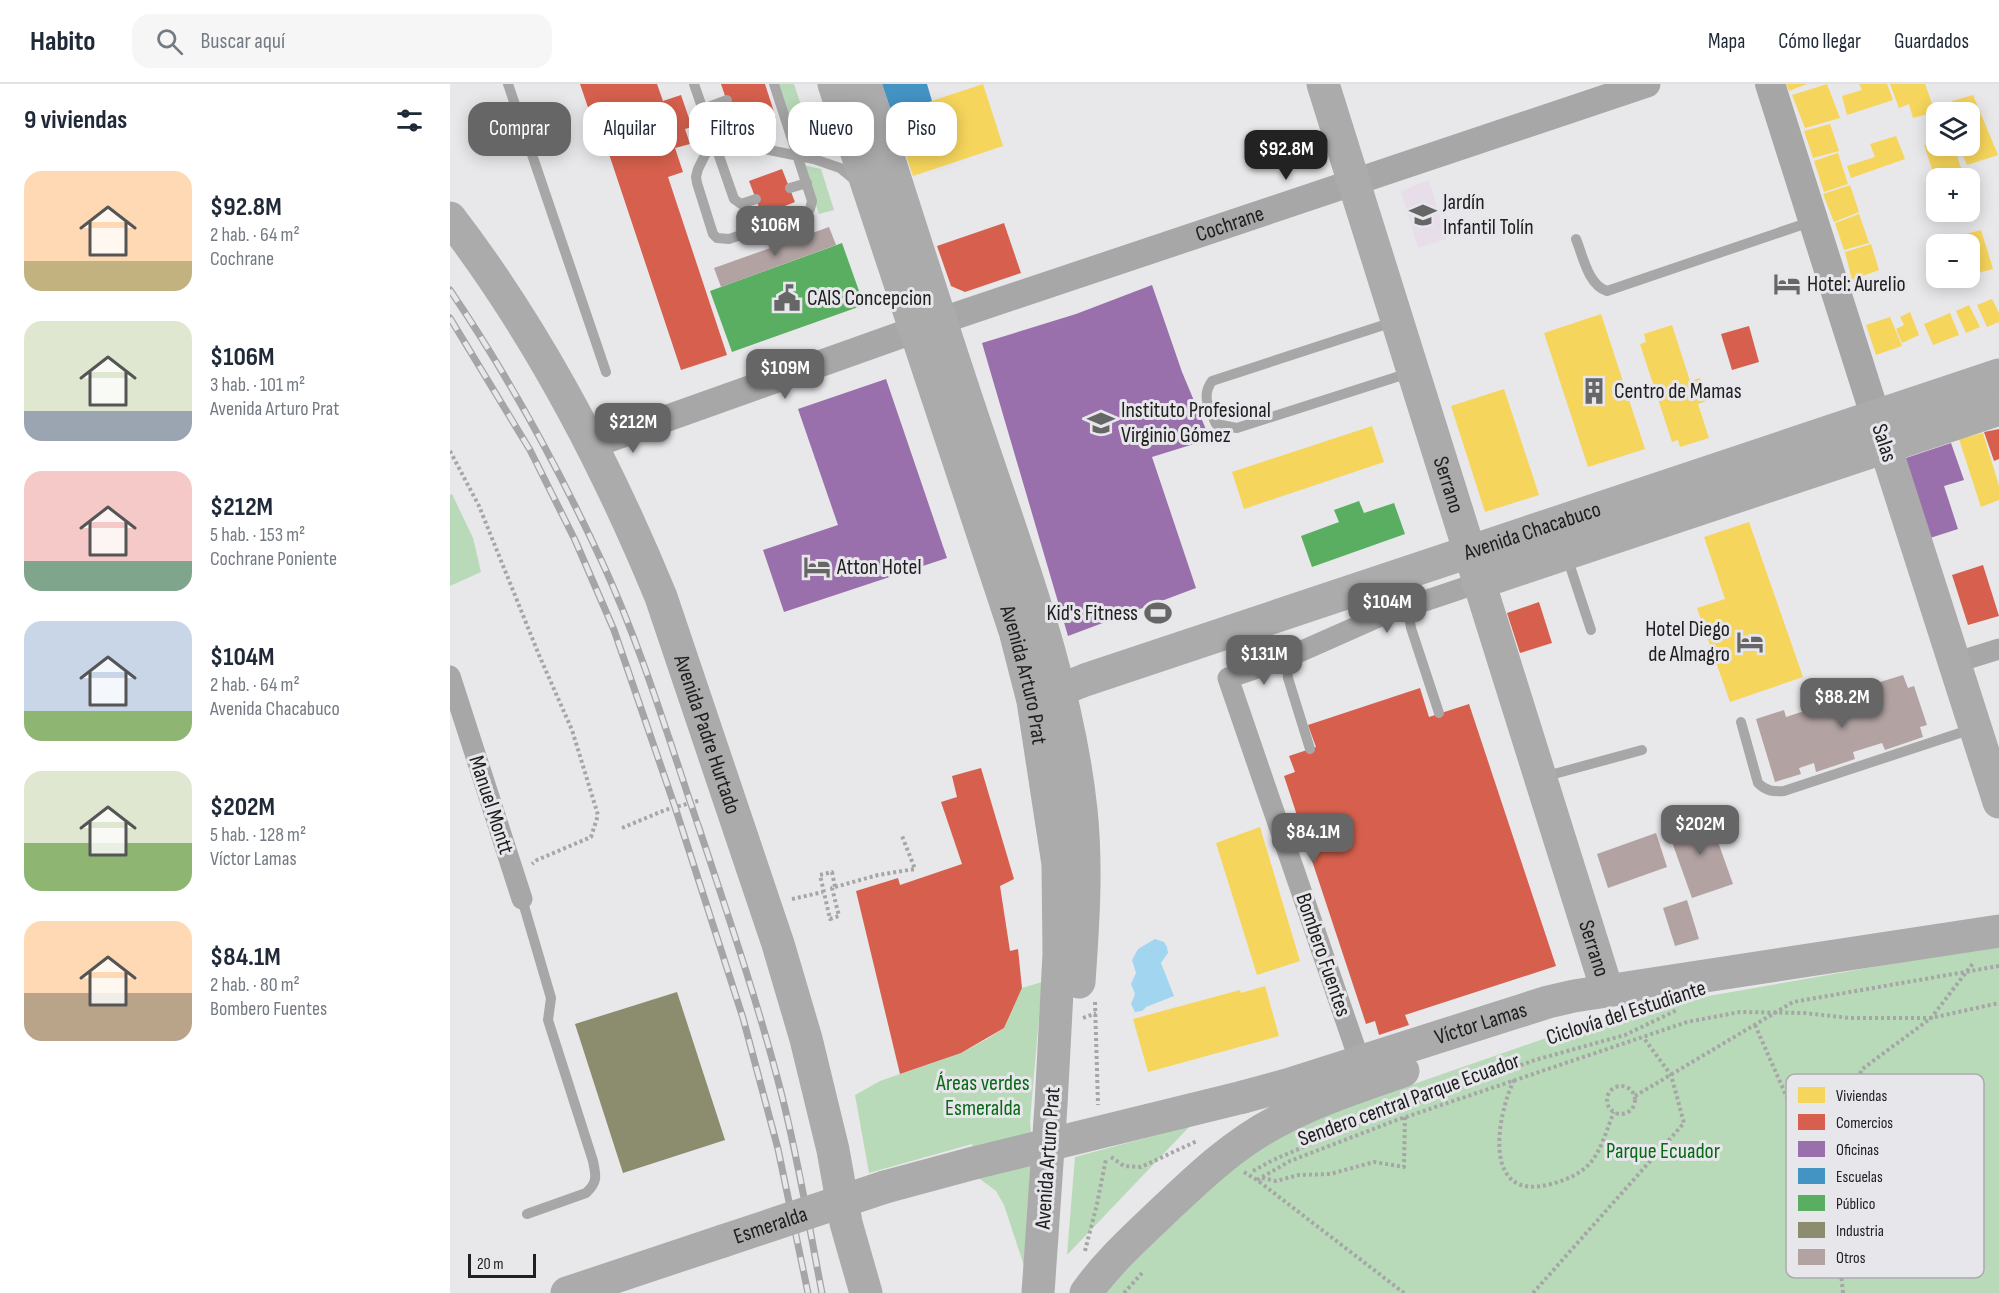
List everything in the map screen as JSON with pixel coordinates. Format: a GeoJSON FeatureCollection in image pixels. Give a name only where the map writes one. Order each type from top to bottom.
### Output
{"type":"FeatureCollection","features":[{"type":"Feature","properties":{"kind":"main road","name":"Avenida Arturo Prat"},"geometry":{"type":"LineString","coordinates":[[834,84],[869,191],[928,325],[1043,627],[1059,913],[1052,1106],[1038,1293]]}},
{"type":"Feature","properties":{"kind":"main road","name":"Avenida Arturo Prat"},"geometry":{"type":"LineString","coordinates":[[865,84],[928,325]]}},
{"type":"Feature","properties":{"kind":"main road","name":"Serrano"},"geometry":{"type":"LineString","coordinates":[[1323,84],[1607,990]]}},
{"type":"Feature","properties":{"kind":"main road","name":"Salas"},"geometry":{"type":"LineString","coordinates":[[1770,84],[1999,802]]}},
{"type":"Feature","properties":{"kind":"main road","name":"Avenida Padre Hurtado"},"geometry":{"type":"LineString","coordinates":[[450,218],[483,262],[535,343],[592,445],[661,597],[776,936],[806,1039],[832,1150],[846,1223],[866,1293]]}},
{"type":"Feature","properties":{"kind":"main road","name":"Avenida Chacabuco"},"geometry":{"type":"LineString","coordinates":[[1046,696],[1085,680],[1999,375]]}},
{"type":"Feature","properties":{"kind":"main road","name":"Avenida Chacabuco"},"geometry":{"type":"LineString","coordinates":[[1478,583],[1999,409]]}},
{"type":"Feature","properties":{"kind":"main road","name":"Avenida Arturo Prat"},"geometry":{"type":"LineString","coordinates":[[1046,696],[1074,760],[1081,811],[1087,1017],[1057,1293]]}},
{"type":"Feature","properties":{"kind":"main road","name":"Víctor Lamas"},"geometry":{"type":"LineString","coordinates":[[974,1163],[1243,1097],[1548,1002],[1607,990],[1989,943]]}},
{"type":"Feature","properties":{"kind":"main road"},"geometry":{"type":"LineString","coordinates":[[1086,1293],[1104,1270],[1178,1197],[1227,1154],[1259,1131],[1335,1096],[1539,1023],[1607,990]]}},
{"type":"Feature","properties":{"kind":"main road","name":"Esmeralda"},"geometry":{"type":"LineString","coordinates":[[567,1293],[885,1187],[974,1163]]}},
{"type":"Feature","properties":{"kind":"street","name":"Cochrane"},"geometry":{"type":"LineString","coordinates":[[592,445],[928,325],[1647,84]]}},
{"type":"Feature","properties":{"kind":"street","name":"Avenida Chacabuco"},"geometry":{"type":"LineString","coordinates":[[1228,678],[1286,658],[1383,615],[1478,583]]}},
{"type":"Feature","properties":{"kind":"street"},"geometry":{"type":"LineString","coordinates":[[1954,663],[1999,649]]}},
{"type":"Feature","properties":{"kind":"street","name":"Manuel Montt"},"geometry":{"type":"LineString","coordinates":[[450,676],[522,899]]}},
{"type":"Feature","properties":{"kind":"street","name":"Bombero Fuentes"},"geometry":{"type":"LineString","coordinates":[[1228,678],[1360,1062]]}},
{"type":"Feature","properties":{"kind":"lane"},"geometry":{"type":"LineString","coordinates":[[508,84],[606,372]]}},
{"type":"Feature","properties":{"kind":"lane"},"geometry":{"type":"LineString","coordinates":[[694,84],[700,102]]}},
{"type":"Feature","properties":{"kind":"lane"},"geometry":{"type":"LineString","coordinates":[[771,86],[788,132]]}},
{"type":"Feature","properties":{"kind":"lane"},"geometry":{"type":"LineString","coordinates":[[722,102],[727,100]]}},
{"type":"Feature","properties":{"kind":"lane"},"geometry":{"type":"LineString","coordinates":[[704,156],[698,169],[697,183],[713,234],[717,238],[729,239],[804,214],[812,206],[807,183],[797,156]]}},
{"type":"Feature","properties":{"kind":"lane"},"geometry":{"type":"LineString","coordinates":[[719,156],[734,200],[741,204],[756,199]]}},
{"type":"Feature","properties":{"kind":"lane"},"geometry":{"type":"LineString","coordinates":[[797,156],[840,168],[869,191]]}},
{"type":"Feature","properties":{"kind":"lane"},"geometry":{"type":"LineString","coordinates":[[790,188],[807,183]]}},
{"type":"Feature","properties":{"kind":"lane"},"geometry":{"type":"LineString","coordinates":[[1576,239],[1593,281],[1599,288],[1607,291],[1813,220]]}},
{"type":"Feature","properties":{"kind":"lane"},"geometry":{"type":"LineString","coordinates":[[1397,321],[1212,381],[1205,397],[1216,424],[1237,428],[1413,372]]}},
{"type":"Feature","properties":{"kind":"lane"},"geometry":{"type":"LineString","coordinates":[[1566,554],[1591,630]]}},
{"type":"Feature","properties":{"kind":"lane"},"geometry":{"type":"LineString","coordinates":[[1412,605],[1409,615],[1411,628],[1439,713]]}},
{"type":"Feature","properties":{"kind":"lane"},"geometry":{"type":"LineString","coordinates":[[1286,658],[1288,678],[1310,749]]}},
{"type":"Feature","properties":{"kind":"lane"},"geometry":{"type":"LineString","coordinates":[[1741,722],[1758,783],[1764,789],[1773,792],[1784,791],[1975,728]]}},
{"type":"Feature","properties":{"kind":"lane"},"geometry":{"type":"LineString","coordinates":[[1540,778],[1642,750]]}},
{"type":"Feature","properties":{"kind":"lane"},"geometry":{"type":"LineString","coordinates":[[522,899],[551,998],[548,1020],[596,1175],[593,1186],[586,1193],[527,1214]]}},
{"type":"Feature","properties":{"kind":"path"},"geometry":{"type":"LineString","coordinates":[[450,451],[479,506],[538,655],[572,730],[598,815],[591,837],[537,860],[514,877]]}},
{"type":"Feature","properties":{"kind":"path"},"geometry":{"type":"LineString","coordinates":[[622,828],[656,813],[710,796]]}},
{"type":"Feature","properties":{"kind":"path"},"geometry":{"type":"LineString","coordinates":[[835,887],[832,872],[820,875],[830,919],[839,916],[832,888],[878,874],[915,869],[902,836]]}},
{"type":"Feature","properties":{"kind":"path"},"geometry":{"type":"LineString","coordinates":[[791,899],[823,892]]}},
{"type":"Feature","properties":{"kind":"path"},"geometry":{"type":"LineString","coordinates":[[1860,1074],[1861,1070],[1931,1018],[1989,943]]}},
{"type":"Feature","properties":{"kind":"path"},"geometry":{"type":"LineString","coordinates":[[1635,1096],[1793,1002],[1999,966]]}},
{"type":"Feature","properties":{"kind":"path","name":"Sendero central Parque Ecuador"},"geometry":{"type":"LineString","coordinates":[[1259,1179],[1290,1161],[1405,1116],[1686,1022],[1740,1012],[1850,1018],[1931,1018],[1999,1003]]}},
{"type":"Feature","properties":{"kind":"path","name":"Ciclovía del Estudiante"},"geometry":{"type":"LineString","coordinates":[[1259,1179],[1246,1175],[1274,1160],[1355,1125],[1535,1060],[1625,1035],[1681,1008]]}},
{"type":"Feature","properties":{"kind":"path"},"geometry":{"type":"LineString","coordinates":[[1755,1025],[1786,1095]]}},
{"type":"Feature","properties":{"kind":"path"},"geometry":{"type":"LineString","coordinates":[[1533,1293],[1684,1123],[1671,1075],[1643,1037]]}},
{"type":"Feature","properties":{"kind":"path"},"geometry":{"type":"LineString","coordinates":[[1515,1080],[1505,1102],[1502,1116],[1500,1151],[1505,1173],[1513,1181],[1523,1185],[1536,1187],[1549,1185],[1575,1176],[1585,1169],[1593,1160],[1614,1112]]}},
{"type":"Feature","properties":{"kind":"path"},"geometry":{"type":"LineString","coordinates":[[1617,1086],[1627,1087],[1635,1096],[1635,1104],[1629,1111],[1620,1114],[1614,1112],[1609,1108],[1606,1100],[1609,1091],[1617,1086]]}},
{"type":"Feature","properties":{"kind":"path"},"geometry":{"type":"LineString","coordinates":[[1259,1179],[1276,1181],[1299,1175],[1330,1174],[1374,1162],[1404,1167],[1405,1116]]}},
{"type":"Feature","properties":{"kind":"path"},"geometry":{"type":"LineString","coordinates":[[1084,1254],[1107,1154]]}},
{"type":"Feature","properties":{"kind":"path"},"geometry":{"type":"LineString","coordinates":[[1259,1179],[1404,1293]]}},
{"type":"Feature","properties":{"kind":"path"},"geometry":{"type":"LineString","coordinates":[[1841,1278],[1843,1293]]}},
{"type":"Feature","properties":{"kind":"shaded area","name":"Jardín Infantil Tolín"},"geometry":{"type":"Polygon","coordinates":[[[1429,180],[1446,239],[1418,248],[1401,191],[1429,180]]]}},
{"type":"Feature","properties":{"kind":"green space"},"geometry":{"type":"Polygon","coordinates":[[[779,84],[794,84],[800,102],[788,102],[788,112],[779,84]]]}},
{"type":"Feature","properties":{"kind":"green space"},"geometry":{"type":"Polygon","coordinates":[[[802,165],[821,169],[834,210],[819,214],[802,165]]]}},
{"type":"Feature","properties":{"kind":"green space"},"geometry":{"type":"Polygon","coordinates":[[[452,494],[473,538],[481,572],[450,586],[450,495],[452,494]]]}},
{"type":"Feature","properties":{"kind":"green space","name":"Parque Ecuador"},"geometry":{"type":"Polygon","coordinates":[[[1999,945],[1999,1293],[1102,1293],[1114,1275],[1251,1149],[1345,1108],[1589,1023],[1680,1001],[1999,945]]]}},
{"type":"Feature","properties":{"kind":"green space","name":"Áreas verdes Esmeralda"},"geometry":{"type":"Polygon","coordinates":[[[1042,982],[1030,1121],[1040,1246],[1033,1293],[1004,1205],[996,1191],[980,1179],[972,1144],[869,1173],[855,1095],[880,1081],[961,1053],[987,1039],[1004,1028],[1022,988],[1042,982]]]}},
{"type":"Feature","properties":{"kind":"green space"},"geometry":{"type":"Polygon","coordinates":[[[1190,1126],[1067,1255],[1075,1157],[1190,1126]]]}},
{"type":"Feature","properties":{"kind":"water"},"geometry":{"type":"Polygon","coordinates":[[[1155,939],[1164,942],[1167,947],[1168,953],[1161,963],[1174,996],[1135,1012],[1131,1004],[1135,994],[1131,984],[1136,973],[1132,960],[1138,949],[1155,939]]]}},
{"type":"Feature","properties":{"kind":"building: Viviendas"},"geometry":{"type":"Polygon","coordinates":[[[983,84],[1003,146],[913,176],[906,156],[957,156],[957,102],[928,102],[983,84]]]}},
{"type":"Feature","properties":{"kind":"building: Viviendas"},"geometry":{"type":"Polygon","coordinates":[[[1786,84],[1807,84],[1789,91],[1786,84]]]}},
{"type":"Feature","properties":{"kind":"building: Viviendas"},"geometry":{"type":"Polygon","coordinates":[[[1827,84],[1840,118],[1805,128],[1792,95],[1827,84]]]}},
{"type":"Feature","properties":{"kind":"building: Viviendas"},"geometry":{"type":"Polygon","coordinates":[[[1859,84],[1887,84],[1893,100],[1847,115],[1842,96],[1862,90],[1859,84]]]}},
{"type":"Feature","properties":{"kind":"building: Viviendas"},"geometry":{"type":"Polygon","coordinates":[[[1890,84],[1925,84],[1931,102],[1926,102],[1926,114],[1913,118],[1909,104],[1899,108],[1890,84]]]}},
{"type":"Feature","properties":{"kind":"building: Viviendas"},"geometry":{"type":"Polygon","coordinates":[[[1973,95],[1976,102],[1952,102],[1973,95]]]}},
{"type":"Feature","properties":{"kind":"building: Viviendas"},"geometry":{"type":"Polygon","coordinates":[[[1980,112],[1998,155],[1967,165],[1963,156],[1980,156],[1980,112]]]}},
{"type":"Feature","properties":{"kind":"building: Viviendas"},"geometry":{"type":"Polygon","coordinates":[[[1830,124],[1839,151],[1813,158],[1804,131],[1830,124]]]}},
{"type":"Feature","properties":{"kind":"building: Viviendas"},"geometry":{"type":"Polygon","coordinates":[[[1896,136],[1905,159],[1851,178],[1847,166],[1875,157],[1870,144],[1896,136]]]}},
{"type":"Feature","properties":{"kind":"building: Viviendas"},"geometry":{"type":"Polygon","coordinates":[[[1838,153],[1848,184],[1824,192],[1814,161],[1838,153]]]}},
{"type":"Feature","properties":{"kind":"building: Viviendas"},"geometry":{"type":"Polygon","coordinates":[[[1928,156],[1957,156],[1961,168],[1932,168],[1928,156]]]}},
{"type":"Feature","properties":{"kind":"building: Viviendas"},"geometry":{"type":"Polygon","coordinates":[[[1850,185],[1859,212],[1834,222],[1823,194],[1850,185]]]}},
{"type":"Feature","properties":{"kind":"building: Viviendas"},"geometry":{"type":"Polygon","coordinates":[[[1859,214],[1869,243],[1844,250],[1835,223],[1859,214]]]}},
{"type":"Feature","properties":{"kind":"building: Viviendas"},"geometry":{"type":"Polygon","coordinates":[[[1981,230],[1993,269],[1980,272],[1980,234],[1965,234],[1981,230]]]}},
{"type":"Feature","properties":{"kind":"building: Viviendas"},"geometry":{"type":"Polygon","coordinates":[[[1871,244],[1879,270],[1852,280],[1845,252],[1871,244]]]}},
{"type":"Feature","properties":{"kind":"building: Viviendas"},"geometry":{"type":"Polygon","coordinates":[[[1992,299],[1999,313],[1999,322],[1987,327],[1977,305],[1992,299]]]}},
{"type":"Feature","properties":{"kind":"building: Viviendas"},"geometry":{"type":"Polygon","coordinates":[[[1969,305],[1980,327],[1966,333],[1956,311],[1969,305]]]}},
{"type":"Feature","properties":{"kind":"building: Viviendas"},"geometry":{"type":"Polygon","coordinates":[[[1910,312],[1919,335],[1902,343],[1896,329],[1904,325],[1900,317],[1910,312]]]}},
{"type":"Feature","properties":{"kind":"building: Viviendas"},"geometry":{"type":"Polygon","coordinates":[[[1950,313],[1959,335],[1933,345],[1924,324],[1950,313]]]}},
{"type":"Feature","properties":{"kind":"building: Viviendas","name":"Centro de Mamas"},"geometry":{"type":"Polygon","coordinates":[[[1601,314],[1645,449],[1588,467],[1544,333],[1601,314]]]}},
{"type":"Feature","properties":{"kind":"building: Viviendas"},"geometry":{"type":"Polygon","coordinates":[[[1890,317],[1902,346],[1876,355],[1866,325],[1890,317]]]}},
{"type":"Feature","properties":{"kind":"building: Viviendas"},"geometry":{"type":"Polygon","coordinates":[[[1672,325],[1690,381],[1700,378],[1707,401],[1698,404],[1709,438],[1680,447],[1678,440],[1672,442],[1640,344],[1646,342],[1644,334],[1672,325]]]}},
{"type":"Feature","properties":{"kind":"building: Viviendas"},"geometry":{"type":"Polygon","coordinates":[[[1504,389],[1539,495],[1485,512],[1451,406],[1504,389]]]}},
{"type":"Feature","properties":{"kind":"building: Viviendas"},"geometry":{"type":"Polygon","coordinates":[[[1372,426],[1384,462],[1244,509],[1232,472],[1372,426]]]}},
{"type":"Feature","properties":{"kind":"building: Viviendas"},"geometry":{"type":"Polygon","coordinates":[[[1983,433],[1999,486],[1999,500],[1981,507],[1959,439],[1983,433]]]}},
{"type":"Feature","properties":{"kind":"building: Viviendas","name":"Hotel Diego de Almagro"},"geometry":{"type":"Polygon","coordinates":[[[1749,522],[1803,677],[1730,702],[1697,608],[1725,599],[1704,537],[1749,522]]]}},
{"type":"Feature","properties":{"kind":"building: Viviendas"},"geometry":{"type":"Polygon","coordinates":[[[1260,827],[1300,961],[1257,975],[1216,843],[1260,827]]]}},
{"type":"Feature","properties":{"kind":"building: Viviendas"},"geometry":{"type":"Polygon","coordinates":[[[1265,986],[1279,1036],[1148,1072],[1133,1019],[1240,990],[1241,993],[1265,986]]]}},
{"type":"Feature","properties":{"kind":"building: Comercios"},"geometry":{"type":"Polygon","coordinates":[[[580,84],[657,84],[663,101],[681,95],[689,118],[689,128],[685,129],[689,144],[677,147],[677,102],[586,102],[580,84]]]}},
{"type":"Feature","properties":{"kind":"building: Comercios"},"geometry":{"type":"Polygon","coordinates":[[[721,84],[765,84],[771,102],[727,102],[721,84]]]}},
{"type":"Feature","properties":{"kind":"building: Comercios"},"geometry":{"type":"Polygon","coordinates":[[[677,154],[683,172],[668,177],[727,355],[681,370],[610,156],[677,156],[677,154]]]}},
{"type":"Feature","properties":{"kind":"building: Comercios"},"geometry":{"type":"Polygon","coordinates":[[[782,169],[795,202],[762,215],[749,181],[782,169]]]}},
{"type":"Feature","properties":{"kind":"building: Comercios"},"geometry":{"type":"Polygon","coordinates":[[[1004,223],[1021,273],[965,292],[951,286],[937,246],[1004,223]]]}},
{"type":"Feature","properties":{"kind":"building: Comercios"},"geometry":{"type":"Polygon","coordinates":[[[1749,326],[1759,362],[1732,370],[1721,334],[1749,326]]]}},
{"type":"Feature","properties":{"kind":"building: Comercios"},"geometry":{"type":"Polygon","coordinates":[[[1999,429],[1999,459],[1994,461],[1984,432],[1999,429]]]}},
{"type":"Feature","properties":{"kind":"building: Comercios"},"geometry":{"type":"Polygon","coordinates":[[[1983,565],[1999,616],[1968,625],[1952,575],[1983,565]]]}},
{"type":"Feature","properties":{"kind":"building: Comercios"},"geometry":{"type":"Polygon","coordinates":[[[1539,602],[1552,643],[1520,653],[1507,613],[1539,602]]]}},
{"type":"Feature","properties":{"kind":"building: Comercios"},"geometry":{"type":"Polygon","coordinates":[[[1420,688],[1429,717],[1469,704],[1556,966],[1405,1015],[1409,1025],[1379,1035],[1375,1021],[1366,1024],[1284,776],[1295,772],[1289,756],[1316,747],[1308,725],[1420,688]]]}},
{"type":"Feature","properties":{"kind":"building: Comercios"},"geometry":{"type":"Polygon","coordinates":[[[981,768],[1014,879],[1000,886],[1010,951],[1018,949],[1022,988],[1004,1028],[961,1053],[900,1074],[856,891],[898,878],[900,885],[962,864],[941,802],[957,797],[952,776],[981,768]]]}},
{"type":"Feature","properties":{"kind":"building: Oficinas","name":"Instituto Profesional Virginio Gómez"},"geometry":{"type":"Polygon","coordinates":[[[1152,285],[1182,372],[1210,439],[1152,457],[1196,588],[1068,636],[982,343],[1076,314],[1152,285]]]}},
{"type":"Feature","properties":{"kind":"building: Oficinas"},"geometry":{"type":"Polygon","coordinates":[[[886,379],[947,558],[784,612],[763,550],[838,525],[798,409],[886,379]]]}},
{"type":"Feature","properties":{"kind":"building: Oficinas"},"geometry":{"type":"Polygon","coordinates":[[[1951,443],[1964,480],[1944,486],[1958,529],[1927,539],[1900,460],[1951,443]]]}},
{"type":"Feature","properties":{"kind":"building: Escuelas"},"geometry":{"type":"Polygon","coordinates":[[[882,84],[927,84],[932,101],[929,102],[888,102],[882,84]]]}},
{"type":"Feature","properties":{"kind":"building: Público","name":"CAIS Concepcion"},"geometry":{"type":"Polygon","coordinates":[[[842,243],[864,305],[732,352],[710,291],[842,243]]]}},
{"type":"Feature","properties":{"kind":"building: Público"},"geometry":{"type":"Polygon","coordinates":[[[1359,501],[1364,513],[1394,503],[1405,534],[1312,567],[1301,536],[1339,522],[1334,510],[1359,501]]]}},
{"type":"Feature","properties":{"kind":"building: Industria"},"geometry":{"type":"Polygon","coordinates":[[[677,992],[725,1140],[623,1173],[575,1024],[677,992]]]}},
{"type":"Feature","properties":{"kind":"building: Otros"},"geometry":{"type":"Polygon","coordinates":[[[829,227],[836,245],[721,287],[714,268],[829,227]]]}},
{"type":"Feature","properties":{"kind":"building: Otros"},"geometry":{"type":"Polygon","coordinates":[[[1903,675],[1908,688],[1914,686],[1927,725],[1920,727],[1923,737],[1885,750],[1882,743],[1853,752],[1855,759],[1816,772],[1814,763],[1799,768],[1801,774],[1775,782],[1756,719],[1784,710],[1786,717],[1841,699],[1843,707],[1861,701],[1857,689],[1903,675]]]}},
{"type":"Feature","properties":{"kind":"building: Otros"},"geometry":{"type":"Polygon","coordinates":[[[1708,814],[1733,884],[1692,898],[1667,828],[1708,814]]]}},
{"type":"Feature","properties":{"kind":"building: Otros"},"geometry":{"type":"Polygon","coordinates":[[[1656,833],[1667,867],[1608,888],[1597,854],[1656,833]]]}},
{"type":"Feature","properties":{"kind":"building: Otros"},"geometry":{"type":"Polygon","coordinates":[[[1687,900],[1699,939],[1675,946],[1663,908],[1687,900]]]}},
{"type":"Feature","properties":{"kind":"railway"},"geometry":{"type":"LineString","coordinates":[[450,290],[493,356],[551,458],[603,564],[643,662],[753,992],[793,1142],[822,1293]]}},
{"type":"Feature","properties":{"kind":"railway"},"geometry":{"type":"LineString","coordinates":[[450,318],[530,450],[575,540],[614,630],[675,807],[743,1018],[778,1149],[808,1293]]}},
{"type":"Feature","properties":{"kind":"place","name":"Jardín Infantil Tolín"},"geometry":{"type":"Point","coordinates":[1423,215]}},
{"type":"Feature","properties":{"kind":"place","name":"Hotel: Aurelio"},"geometry":{"type":"Point","coordinates":[1787,284]}},
{"type":"Feature","properties":{"kind":"place","name":"CAIS Concepcion"},"geometry":{"type":"Point","coordinates":[787,298]}},
{"type":"Feature","properties":{"kind":"place","name":"Centro de Mamas"},"geometry":{"type":"Point","coordinates":[1594,391]}},
{"type":"Feature","properties":{"kind":"place","name":"Instituto Profesional Virginio Gómez"},"geometry":{"type":"Point","coordinates":[1101,423]}},
{"type":"Feature","properties":{"kind":"place","name":"Atton Hotel"},"geometry":{"type":"Point","coordinates":[817,567]}},
{"type":"Feature","properties":{"kind":"place","name":"Kid's Fitness"},"geometry":{"type":"Point","coordinates":[1158,613]}},
{"type":"Feature","properties":{"kind":"place","name":"Hotel Diego de Almagro"},"geometry":{"type":"Point","coordinates":[1750,642]}}]}
